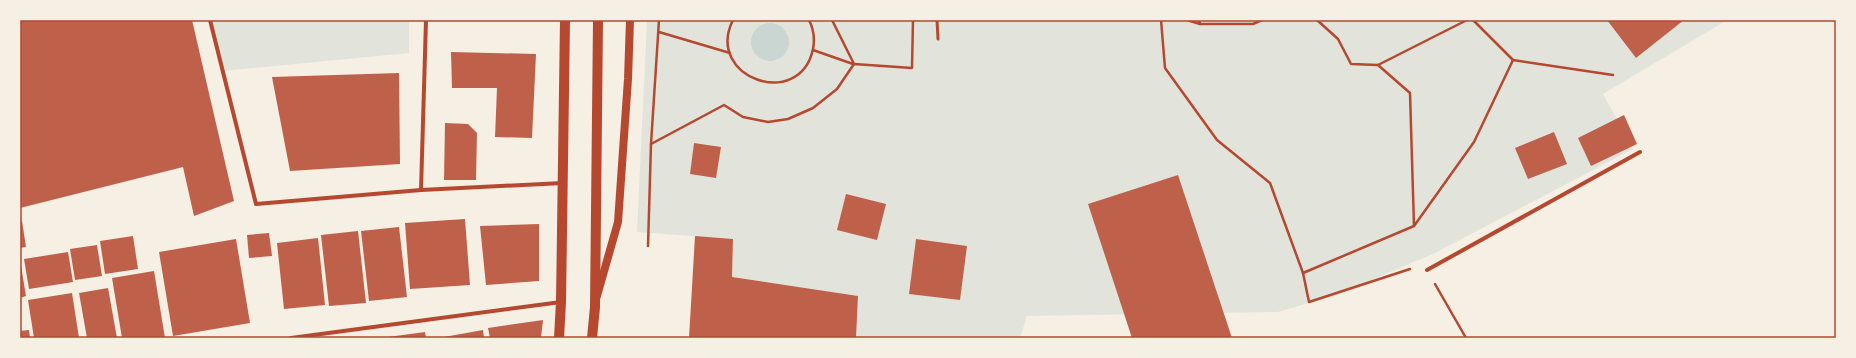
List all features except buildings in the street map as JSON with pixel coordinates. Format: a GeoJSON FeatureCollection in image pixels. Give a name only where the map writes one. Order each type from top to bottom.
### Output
{"type":"FeatureCollection","features":[{"type":"Feature","properties":{"kind":"main road"},"geometry":{"type":"LineString","coordinates":[[559,338],[561,302],[565,20]]}},
{"type":"Feature","properties":{"kind":"main road"},"geometry":{"type":"LineString","coordinates":[[592,338],[595,306],[598,20]]}},
{"type":"Feature","properties":{"kind":"main road"},"geometry":{"type":"LineString","coordinates":[[595,306],[618,222],[628,79],[630,20]]}},
{"type":"Feature","properties":{"kind":"street"},"geometry":{"type":"LineString","coordinates":[[210,20],[256,204],[421,190],[563,183]]}},
{"type":"Feature","properties":{"kind":"street"},"geometry":{"type":"LineString","coordinates":[[421,190],[426,20]]}},
{"type":"Feature","properties":{"kind":"street"},"geometry":{"type":"LineString","coordinates":[[1428,270],[1640,152]]}},
{"type":"Feature","properties":{"kind":"street"},"geometry":{"type":"LineString","coordinates":[[291,338],[561,302]]}},
{"type":"Feature","properties":{"kind":"lane"},"geometry":{"type":"LineString","coordinates":[[937,20],[938,39]]}},
{"type":"Feature","properties":{"kind":"path"},"geometry":{"type":"LineString","coordinates":[[648,246],[651,144],[659,20]]}},
{"type":"Feature","properties":{"kind":"path"},"geometry":{"type":"LineString","coordinates":[[733,20],[730,26],[728,40],[730,53],[737,67],[748,77],[762,83],[777,83],[791,79],[803,70],[812,57],[815,42],[813,27],[809,20]]}},
{"type":"Feature","properties":{"kind":"path"},"geometry":{"type":"LineString","coordinates":[[832,20],[854,64]]}},
{"type":"Feature","properties":{"kind":"path"},"geometry":{"type":"LineString","coordinates":[[813,50],[854,64],[912,68],[913,20]]}},
{"type":"Feature","properties":{"kind":"path"},"geometry":{"type":"LineString","coordinates":[[1161,20],[1165,68],[1218,140],[1270,183],[1303,273],[1309,302],[1424,264],[1466,338]]}},
{"type":"Feature","properties":{"kind":"path"},"geometry":{"type":"LineString","coordinates":[[1187,20],[1199,22],[1253,24],[1262,20]]}},
{"type":"Feature","properties":{"kind":"path"},"geometry":{"type":"LineString","coordinates":[[1317,20],[1338,39],[1351,64],[1378,65],[1467,20]]}},
{"type":"Feature","properties":{"kind":"path"},"geometry":{"type":"LineString","coordinates":[[1473,20],[1513,60],[1613,75]]}},
{"type":"Feature","properties":{"kind":"path"},"geometry":{"type":"LineString","coordinates":[[659,32],[730,53]]}},
{"type":"Feature","properties":{"kind":"path"},"geometry":{"type":"LineString","coordinates":[[1303,273],[1414,226],[1474,142],[1513,60]]}},
{"type":"Feature","properties":{"kind":"path"},"geometry":{"type":"LineString","coordinates":[[651,144],[724,105],[743,117],[768,122],[788,119],[813,108],[837,89],[854,64]]}},
{"type":"Feature","properties":{"kind":"path"},"geometry":{"type":"LineString","coordinates":[[1378,65],[1410,93],[1414,226]]}},
{"type":"Feature","properties":{"kind":"shaded area"},"geometry":{"type":"Polygon","coordinates":[[[210,20],[409,20],[409,53],[222,71],[210,20]]]}},
{"type":"Feature","properties":{"kind":"shaded area"},"geometry":{"type":"Polygon","coordinates":[[[647,20],[1727,20],[1603,94],[1633,149],[1435,253],[1336,295],[1278,312],[1027,316],[1020,338],[856,338],[858,296],[732,277],[733,239],[637,232],[647,20]]]}},
{"type":"Feature","properties":{"kind":"shaded area"},"geometry":{"type":"Polygon","coordinates":[[[766,23],[774,23],[781,26],[786,31],[789,42],[786,53],[781,58],[774,61],[766,61],[759,58],[754,53],[751,46],[751,38],[754,31],[759,26],[766,23]]]}}]}
